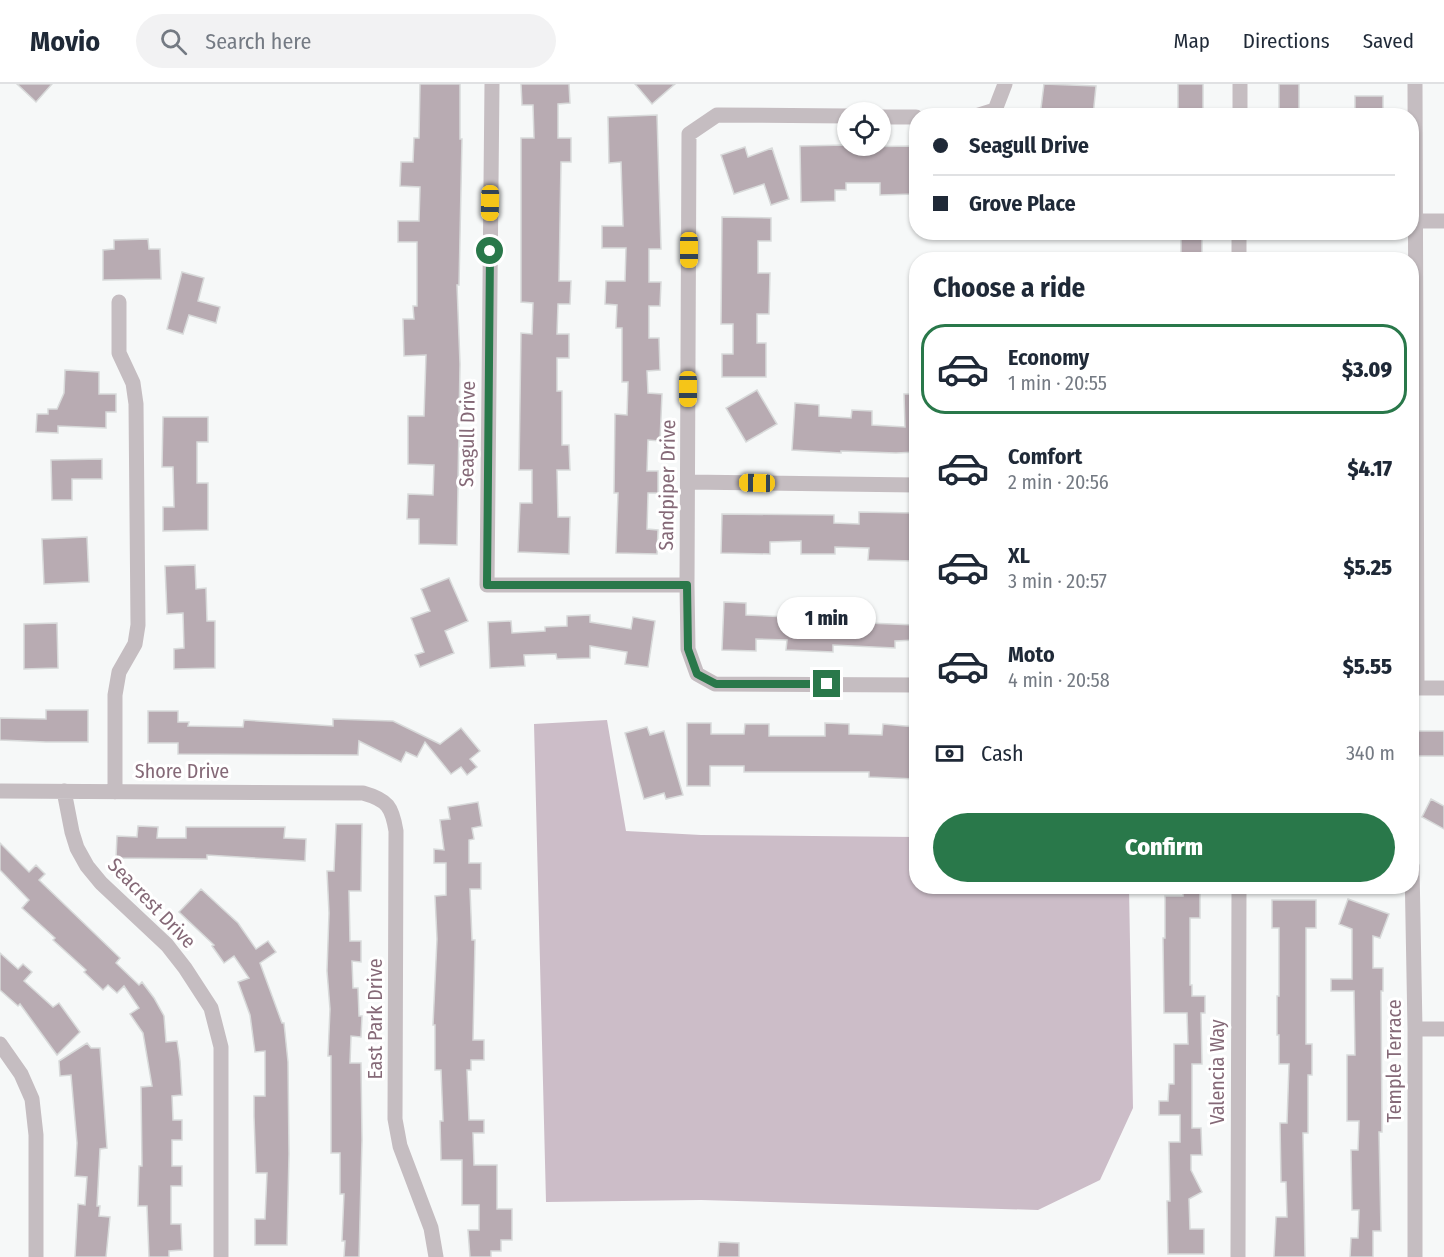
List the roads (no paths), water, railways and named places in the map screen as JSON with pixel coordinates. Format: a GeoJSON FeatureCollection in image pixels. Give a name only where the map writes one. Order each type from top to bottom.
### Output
{"type":"FeatureCollection","features":[{"type":"Feature","properties":{"kind":"street","name":"Seagull Drive"},"geometry":{"type":"LineString","coordinates":[[492,84],[487,585],[687,585]]}},
{"type":"Feature","properties":{"kind":"street"},"geometry":{"type":"LineString","coordinates":[[996,108],[1005,84]]}},
{"type":"Feature","properties":{"kind":"street"},"geometry":{"type":"LineString","coordinates":[[1240,84],[1240,108]]}},
{"type":"Feature","properties":{"kind":"street"},"geometry":{"type":"LineString","coordinates":[[1415,84],[1415,108]]}},
{"type":"Feature","properties":{"kind":"street","name":"Sandpiper Drive"},"geometry":{"type":"LineString","coordinates":[[837,116],[717,115],[689,134],[688,649],[697,674],[716,684],[909,685]]}},
{"type":"Feature","properties":{"kind":"street"},"geometry":{"type":"LineString","coordinates":[[891,117],[909,117]]}},
{"type":"Feature","properties":{"kind":"street"},"geometry":{"type":"LineString","coordinates":[[1419,221],[1444,221]]}},
{"type":"Feature","properties":{"kind":"street"},"geometry":{"type":"LineString","coordinates":[[115,792],[115,695],[119,672],[135,644],[138,625],[136,404],[133,383],[119,353],[119,303]]}},
{"type":"Feature","properties":{"kind":"street"},"geometry":{"type":"LineString","coordinates":[[688,482],[909,485]]}},
{"type":"Feature","properties":{"kind":"street"},"geometry":{"type":"LineString","coordinates":[[1419,688],[1444,688]]}},
{"type":"Feature","properties":{"kind":"street","name":"Shore Drive"},"geometry":{"type":"LineString","coordinates":[[0,791],[363,793]]}},
{"type":"Feature","properties":{"kind":"street","name":"Seacrest Drive"},"geometry":{"type":"LineString","coordinates":[[64,791],[72,832],[77,848],[87,866],[101,883],[167,945],[211,1008],[221,1047],[221,1257]]}},
{"type":"Feature","properties":{"kind":"street","name":"East Park Drive"},"geometry":{"type":"LineString","coordinates":[[363,793],[376,796],[389,805],[394,818],[396,831],[395,1119],[400,1146],[431,1228],[436,1257]]}},
{"type":"Feature","properties":{"kind":"street","name":"Valencia Way"},"geometry":{"type":"LineString","coordinates":[[1238,1257],[1239,894]]}},
{"type":"Feature","properties":{"kind":"street","name":"Temple Terrace"},"geometry":{"type":"LineString","coordinates":[[1413,894],[1415,1257]]}},
{"type":"Feature","properties":{"kind":"street"},"geometry":{"type":"LineString","coordinates":[[1415,1029],[1444,1029]]}},
{"type":"Feature","properties":{"kind":"street"},"geometry":{"type":"LineString","coordinates":[[0,1044],[21,1074],[32,1099],[36,1135],[36,1257]]}}]}
